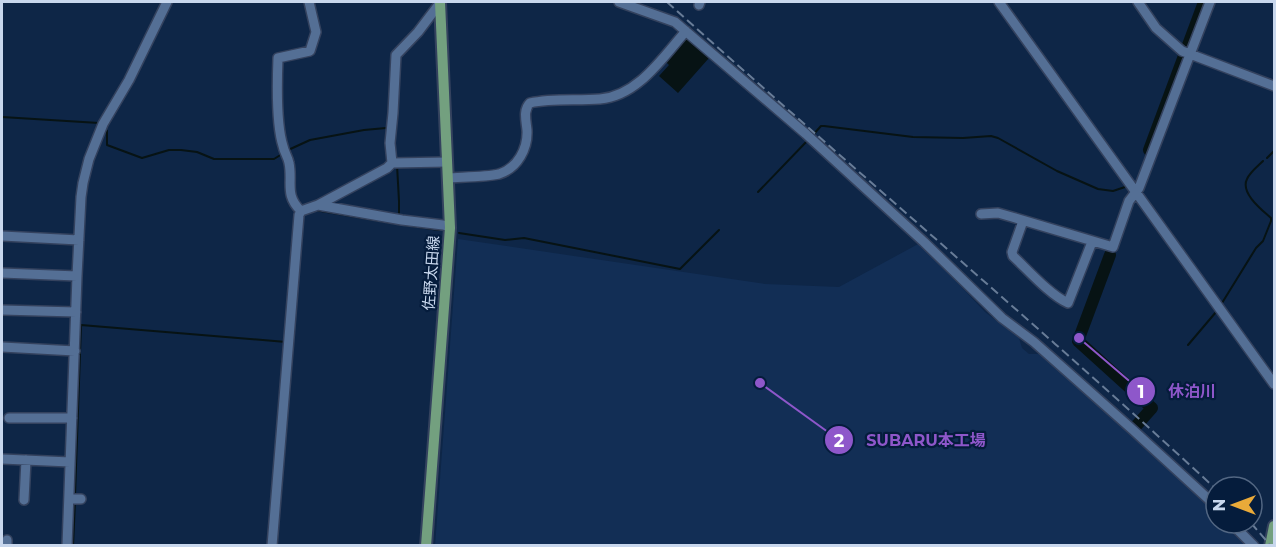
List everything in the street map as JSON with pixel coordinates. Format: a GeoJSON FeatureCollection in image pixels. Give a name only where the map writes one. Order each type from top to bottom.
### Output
{"type":"FeatureCollection","features":[{"type":"Feature","properties":{"kind":"main road","name":"佐野太田線"},"geometry":{"type":"LineString","coordinates":[[426,546],[450,227],[440,2]]}},
{"type":"Feature","properties":{"kind":"main road"},"geometry":{"type":"LineString","coordinates":[[1270,546],[1275,526]]}},
{"type":"Feature","properties":{"kind":"street"},"geometry":{"type":"LineString","coordinates":[[67,546],[81,197],[89,159],[103,124],[129,80],[167,2]]}},
{"type":"Feature","properties":{"kind":"street"},"geometry":{"type":"LineString","coordinates":[[301,210],[294,204],[289,185],[290,166],[282,146],[278,58],[310,51],[316,32],[309,2]]}},
{"type":"Feature","properties":{"kind":"street"},"geometry":{"type":"LineString","coordinates":[[395,163],[390,143],[396,55],[418,32],[440,2]]}},
{"type":"Feature","properties":{"kind":"street"},"geometry":{"type":"LineString","coordinates":[[619,2],[675,22],[686,31],[806,134],[924,242],[1002,318],[1034,342],[1204,495]]}},
{"type":"Feature","properties":{"kind":"street"},"geometry":{"type":"LineString","coordinates":[[999,2],[1275,384]]}},
{"type":"Feature","properties":{"kind":"street"},"geometry":{"type":"LineString","coordinates":[[1138,2],[1156,28],[1187,53],[1275,86]]}},
{"type":"Feature","properties":{"kind":"street"},"geometry":{"type":"LineString","coordinates":[[981,214],[998,213],[1113,248],[1129,201],[1139,188],[1187,53],[1210,2]]}},
{"type":"Feature","properties":{"kind":"street"},"geometry":{"type":"LineString","coordinates":[[448,178],[501,174],[515,164],[524,150],[528,140],[526,110],[530,103],[603,99],[623,93],[646,77],[686,31]]}},
{"type":"Feature","properties":{"kind":"street"},"geometry":{"type":"LineString","coordinates":[[301,210],[318,205],[395,163],[447,162]]}},
{"type":"Feature","properties":{"kind":"street"},"geometry":{"type":"LineString","coordinates":[[318,205],[450,227]]}},
{"type":"Feature","properties":{"kind":"street"},"geometry":{"type":"LineString","coordinates":[[272,546],[301,210]]}},
{"type":"Feature","properties":{"kind":"street"},"geometry":{"type":"LineString","coordinates":[[1023,221],[1012,252],[1013,256],[1068,303],[1092,242]]}},
{"type":"Feature","properties":{"kind":"street"},"geometry":{"type":"LineString","coordinates":[[2,236],[79,240]]}},
{"type":"Feature","properties":{"kind":"street"},"geometry":{"type":"LineString","coordinates":[[2,273],[77,276]]}},
{"type":"Feature","properties":{"kind":"street"},"geometry":{"type":"LineString","coordinates":[[2,310],[76,312]]}},
{"type":"Feature","properties":{"kind":"street"},"geometry":{"type":"LineString","coordinates":[[2,347],[75,351]]}},
{"type":"Feature","properties":{"kind":"street"},"geometry":{"type":"LineString","coordinates":[[9,418],[72,418]]}},
{"type":"Feature","properties":{"kind":"street"},"geometry":{"type":"LineString","coordinates":[[2,459],[70,462]]}},
{"type":"Feature","properties":{"kind":"street"},"geometry":{"type":"LineString","coordinates":[[24,500],[26,460]]}},
{"type":"Feature","properties":{"kind":"street"},"geometry":{"type":"LineString","coordinates":[[69,499],[81,499]]}},
{"type":"Feature","properties":{"kind":"street"},"geometry":{"type":"LineString","coordinates":[[1243,535],[1254,546]]}},
{"type":"Feature","properties":{"kind":"shaded area"},"geometry":{"type":"Polygon","coordinates":[[[685,40],[689,40],[709,58],[678,93],[659,76],[669,65],[666,62],[685,40]]]}},
{"type":"Feature","properties":{"kind":"shaded area"},"geometry":{"type":"Polygon","coordinates":[[[458,239],[765,284],[839,287],[920,243],[985,312],[1019,338],[1022,348],[1029,354],[1041,354],[1204,499],[1204,535],[1238,535],[1248,546],[435,546],[458,239]]]}},
{"type":"Feature","properties":{"kind":"waterway"},"geometry":{"type":"LineString","coordinates":[[1149,150],[1204,2]]}},
{"type":"Feature","properties":{"kind":"waterway"},"geometry":{"type":"LineString","coordinates":[[2,117],[99,123]]}},
{"type":"Feature","properties":{"kind":"waterway"},"geometry":{"type":"LineString","coordinates":[[812,136],[821,126],[913,137],[991,136],[1057,171],[1098,189],[1113,191],[1128,186]]}},
{"type":"Feature","properties":{"kind":"waterway"},"geometry":{"type":"LineString","coordinates":[[286,151],[310,140],[386,128]]}},
{"type":"Feature","properties":{"kind":"waterway"},"geometry":{"type":"LineString","coordinates":[[105,129],[107,145],[142,158],[169,150],[197,152],[214,159],[274,159],[282,154]]}},
{"type":"Feature","properties":{"kind":"waterway"},"geometry":{"type":"LineString","coordinates":[[758,192],[808,140]]}},
{"type":"Feature","properties":{"kind":"waterway"},"geometry":{"type":"LineString","coordinates":[[1267,158],[1274,151]]}},
{"type":"Feature","properties":{"kind":"waterway"},"geometry":{"type":"LineString","coordinates":[[1222,303],[1256,248],[1263,241],[1271,221],[1271,218],[1249,195],[1246,184],[1250,174],[1263,161]]}},
{"type":"Feature","properties":{"kind":"waterway"},"geometry":{"type":"LineString","coordinates":[[397,165],[399,216]]}},
{"type":"Feature","properties":{"kind":"waterway"},"geometry":{"type":"LineString","coordinates":[[315,210],[439,230]]}},
{"type":"Feature","properties":{"kind":"waterway"},"geometry":{"type":"LineString","coordinates":[[459,233],[505,240],[524,238],[680,269],[719,230]]}},
{"type":"Feature","properties":{"kind":"waterway"},"geometry":{"type":"LineString","coordinates":[[1110,255],[1078,341],[1152,408],[1136,426]]}},
{"type":"Feature","properties":{"kind":"waterway"},"geometry":{"type":"LineString","coordinates":[[1188,345],[1216,312]]}},
{"type":"Feature","properties":{"kind":"waterway"},"geometry":{"type":"LineString","coordinates":[[75,495],[81,325],[286,342]]}},
{"type":"Feature","properties":{"kind":"waterway"},"geometry":{"type":"LineString","coordinates":[[73,546],[75,501]]}},
{"type":"Feature","properties":{"kind":"railway"},"geometry":{"type":"LineString","coordinates":[[667,2],[1204,478]]}},
{"type":"Feature","properties":{"kind":"railway"},"geometry":{"type":"LineString","coordinates":[[1261,535],[1271,546]]}},
{"type":"Feature","properties":{"kind":"place","name":"休泊川"},"geometry":{"type":"Point","coordinates":[1079,338]}},
{"type":"Feature","properties":{"kind":"place","name":"SUBARU本工場"},"geometry":{"type":"Point","coordinates":[760,383]}}]}
